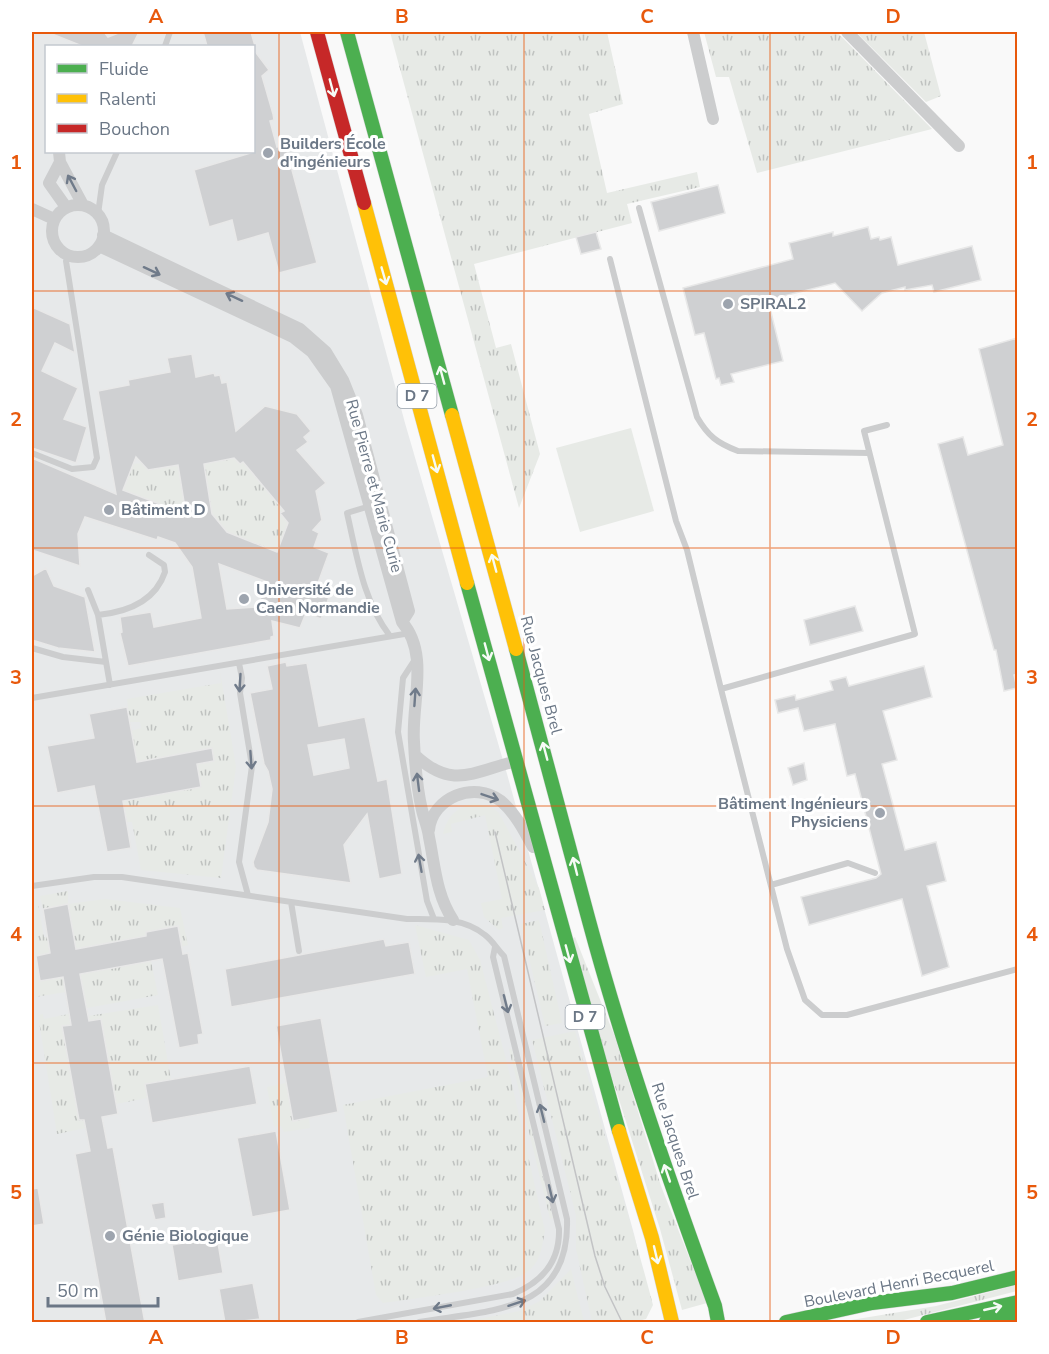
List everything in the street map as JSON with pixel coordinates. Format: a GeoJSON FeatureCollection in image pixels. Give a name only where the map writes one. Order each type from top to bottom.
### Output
{"type":"FeatureCollection","features":[{"type":"Feature","properties":{"kind":"main road","name":"D 7"},"geometry":{"type":"LineString","coordinates":[[317,32],[546,875],[600,1069],[652,1238],[672,1323]]}},
{"type":"Feature","properties":{"kind":"main road","name":"Rue Jacques Brel"},"geometry":{"type":"LineString","coordinates":[[347,32],[560,808],[589,923],[663,1160],[715,1306],[718,1323]]}},
{"type":"Feature","properties":{"kind":"main road"},"geometry":{"type":"LineString","coordinates":[[516,761],[560,808]]}},
{"type":"Feature","properties":{"kind":"main road","name":"Boulevard Henri Becquerel"},"geometry":{"type":"LineString","coordinates":[[786,1323],[872,1303],[952,1293],[1017,1278]]}},
{"type":"Feature","properties":{"kind":"main road"},"geometry":{"type":"LineString","coordinates":[[927,1323],[1017,1302]]}},
{"type":"Feature","properties":{"kind":"main road"},"geometry":{"type":"LineString","coordinates":[[986,1323],[1017,1316]]}},
{"type":"Feature","properties":{"kind":"street"},"geometry":{"type":"LineString","coordinates":[[693,32],[713,119]]}},
{"type":"Feature","properties":{"kind":"street"},"geometry":{"type":"LineString","coordinates":[[847,32],[959,146]]}},
{"type":"Feature","properties":{"kind":"street"},"geometry":{"type":"LineString","coordinates":[[60,157],[83,205],[98,214],[104,228],[101,241],[87,255],[72,256],[58,248],[54,242],[52,227],[54,219],[66,207],[83,205]]}},
{"type":"Feature","properties":{"kind":"street"},"geometry":{"type":"LineString","coordinates":[[60,157],[48,183],[66,207]]}},
{"type":"Feature","properties":{"kind":"street"},"geometry":{"type":"LineString","coordinates":[[32,209],[54,219]]}},
{"type":"Feature","properties":{"kind":"street","name":"Rue Pierre et Marie Curie"},"geometry":{"type":"LineString","coordinates":[[101,241],[293,337],[312,352],[336,386],[374,505],[402,622],[411,633]]}},
{"type":"Feature","properties":{"kind":"street"},"geometry":{"type":"LineString","coordinates":[[411,633],[416,658],[415,755],[422,810],[429,834],[439,894],[453,920]]}},
{"type":"Feature","properties":{"kind":"street"},"geometry":{"type":"LineString","coordinates":[[415,755],[437,773],[448,775],[470,774],[516,761]]}},
{"type":"Feature","properties":{"kind":"street"},"geometry":{"type":"LineString","coordinates":[[429,834],[432,814],[446,800],[464,794],[486,794],[500,800],[512,812],[546,875]]}},
{"type":"Feature","properties":{"kind":"lane"},"geometry":{"type":"LineString","coordinates":[[98,214],[102,185],[117,153]]}},
{"type":"Feature","properties":{"kind":"lane"},"geometry":{"type":"LineString","coordinates":[[639,207],[697,417],[707,435],[738,451],[869,453]]}},
{"type":"Feature","properties":{"kind":"lane"},"geometry":{"type":"LineString","coordinates":[[32,453],[72,469],[93,467],[97,458],[66,261],[72,256]]}},
{"type":"Feature","properties":{"kind":"lane"},"geometry":{"type":"LineString","coordinates":[[610,259],[675,521],[687,550],[771,885],[788,949],[806,1000],[822,1015],[847,1015],[1017,969]]}},
{"type":"Feature","properties":{"kind":"lane"},"geometry":{"type":"LineString","coordinates":[[721,689],[915,634],[864,431],[887,425]]}},
{"type":"Feature","properties":{"kind":"lane"},"geometry":{"type":"LineString","coordinates":[[374,505],[347,513],[364,586],[377,619],[390,636]]}},
{"type":"Feature","properties":{"kind":"lane"},"geometry":{"type":"LineString","coordinates":[[98,615],[136,606],[156,588],[163,579],[164,565],[149,555]]}},
{"type":"Feature","properties":{"kind":"lane"},"geometry":{"type":"LineString","coordinates":[[88,590],[98,615],[110,685]]}},
{"type":"Feature","properties":{"kind":"lane"},"geometry":{"type":"LineString","coordinates":[[32,698],[411,633]]}},
{"type":"Feature","properties":{"kind":"lane"},"geometry":{"type":"LineString","coordinates":[[32,648],[63,657],[106,662]]}},
{"type":"Feature","properties":{"kind":"lane"},"geometry":{"type":"LineString","coordinates":[[416,658],[403,678],[398,732],[427,901],[434,919]]}},
{"type":"Feature","properties":{"kind":"lane"},"geometry":{"type":"LineString","coordinates":[[239,663],[242,678],[240,693],[252,766],[239,862],[248,895]]}},
{"type":"Feature","properties":{"kind":"lane"},"geometry":{"type":"LineString","coordinates":[[771,885],[848,863],[875,873]]}},
{"type":"Feature","properties":{"kind":"lane"},"geometry":{"type":"LineString","coordinates":[[32,886],[104,876],[407,919],[453,920],[485,934],[504,956],[567,1219],[564,1254],[562,1262],[535,1296],[517,1304],[419,1323]]}},
{"type":"Feature","properties":{"kind":"lane"},"geometry":{"type":"LineString","coordinates":[[291,902],[299,951]]}},
{"type":"Feature","properties":{"kind":"lane"},"geometry":{"type":"LineString","coordinates":[[358,1323],[513,1294],[533,1286],[547,1273],[557,1252],[560,1229],[493,957],[495,947]]}},
{"type":"Feature","properties":{"kind":"shaded area","name":"Université de Caen Normandie"},"geometry":{"type":"Polygon","coordinates":[[[32,32],[300,32],[405,423],[507,774],[634,1234],[643,1272],[620,1322],[32,1322],[32,32]]]}},
{"type":"Feature","properties":{"kind":"green space"},"geometry":{"type":"Polygon","coordinates":[[[390,32],[607,32],[623,104],[589,114],[607,193],[697,172],[700,187],[627,204],[632,223],[474,264],[496,348],[511,344],[540,454],[519,508],[390,32]]]}},
{"type":"Feature","properties":{"kind":"green space"},"geometry":{"type":"Polygon","coordinates":[[[704,32],[837,32],[932,129],[757,173],[729,77],[716,77],[704,32]]]}},
{"type":"Feature","properties":{"kind":"green space"},"geometry":{"type":"Polygon","coordinates":[[[856,32],[924,32],[941,96],[926,102],[856,32]]]}},
{"type":"Feature","properties":{"kind":"green space"},"geometry":{"type":"Polygon","coordinates":[[[631,428],[654,511],[580,532],[556,448],[631,428]]]}},
{"type":"Feature","properties":{"kind":"green space"},"geometry":{"type":"Polygon","coordinates":[[[233,456],[240,464],[243,462],[284,511],[280,513],[288,523],[284,533],[288,535],[276,564],[227,533],[212,513],[205,470],[196,465],[231,459],[233,456]]]}},
{"type":"Feature","properties":{"kind":"green space"},"geometry":{"type":"Polygon","coordinates":[[[142,463],[149,470],[190,463],[180,474],[185,511],[190,517],[123,490],[133,464],[142,463]]]}},
{"type":"Feature","properties":{"kind":"green space"},"geometry":{"type":"Polygon","coordinates":[[[220,671],[236,767],[221,878],[141,870],[132,822],[127,822],[122,793],[132,791],[134,799],[201,787],[195,752],[137,762],[131,731],[141,728],[140,722],[130,722],[127,699],[221,683],[220,671]]]}},
{"type":"Feature","properties":{"kind":"green space"},"geometry":{"type":"Polygon","coordinates":[[[475,803],[493,808],[499,813],[539,888],[545,910],[501,918],[503,928],[499,930],[484,917],[481,903],[502,899],[485,815],[451,824],[452,832],[443,834],[447,822],[454,813],[475,803]]]}},
{"type":"Feature","properties":{"kind":"green space"},"geometry":{"type":"Polygon","coordinates":[[[68,891],[68,904],[105,899],[180,908],[188,945],[181,947],[177,927],[146,932],[146,936],[72,949],[68,905],[43,909],[40,896],[68,891]]]}},
{"type":"Feature","properties":{"kind":"green space"},"geometry":{"type":"Polygon","coordinates":[[[37,898],[44,937],[48,937],[59,952],[36,956],[40,980],[63,977],[66,992],[35,997],[32,979],[32,899],[37,898]]]}},
{"type":"Feature","properties":{"kind":"green space"},"geometry":{"type":"Polygon","coordinates":[[[539,920],[562,1023],[545,1026],[521,924],[539,920]]]}},
{"type":"Feature","properties":{"kind":"green space"},"geometry":{"type":"Polygon","coordinates":[[[415,925],[469,940],[480,960],[509,1071],[545,1231],[540,1253],[532,1268],[516,1278],[480,1288],[383,1303],[376,1295],[343,1105],[488,1077],[467,969],[426,977],[415,925]]]}},
{"type":"Feature","properties":{"kind":"green space"},"geometry":{"type":"Polygon","coordinates":[[[575,937],[615,1037],[661,1186],[707,1303],[682,1310],[660,1229],[589,1005],[572,939],[575,937]]]}},
{"type":"Feature","properties":{"kind":"green space"},"geometry":{"type":"Polygon","coordinates":[[[151,961],[158,995],[87,1008],[80,974],[151,961]]]}},
{"type":"Feature","properties":{"kind":"green space"},"geometry":{"type":"Polygon","coordinates":[[[158,1005],[171,1080],[145,1084],[147,1098],[116,1104],[101,1019],[89,1021],[88,1016],[158,1005]]]}},
{"type":"Feature","properties":{"kind":"green space"},"geometry":{"type":"Polygon","coordinates":[[[43,1014],[44,1019],[69,1014],[71,1025],[62,1027],[79,1120],[84,1120],[86,1128],[57,1134],[38,1015],[43,1014]]]}},
{"type":"Feature","properties":{"kind":"green space"},"geometry":{"type":"Polygon","coordinates":[[[575,1031],[653,1305],[646,1319],[634,1322],[592,1322],[576,1249],[576,1215],[532,1040],[575,1031]]]}},
{"type":"Feature","properties":{"kind":"green space"},"geometry":{"type":"Polygon","coordinates":[[[509,1049],[512,1049],[553,1218],[550,1219],[509,1049]]]}},
{"type":"Feature","properties":{"kind":"green space"},"geometry":{"type":"Polygon","coordinates":[[[286,1083],[309,1118],[310,1128],[284,1132],[281,1126],[274,1127],[267,1087],[286,1083]]]}},
{"type":"Feature","properties":{"kind":"green space"},"geometry":{"type":"Polygon","coordinates":[[[571,1269],[584,1322],[463,1322],[520,1311],[540,1301],[571,1269]]]}},
{"type":"Feature","properties":{"kind":"green space"},"geometry":{"type":"Polygon","coordinates":[[[1017,1285],[1017,1291],[896,1322],[839,1322],[936,1306],[1017,1285]]]}},
{"type":"Feature","properties":{"kind":"building"},"geometry":{"type":"Polygon","coordinates":[[[47,32],[104,32],[108,37],[121,32],[139,32],[132,45],[80,45],[47,32]]]}},
{"type":"Feature","properties":{"kind":"building"},"geometry":{"type":"Polygon","coordinates":[[[203,32],[251,32],[255,45],[207,45],[203,32]]]}},
{"type":"Feature","properties":{"kind":"building","name":"Builders École d'ingénieurs"},"geometry":{"type":"Polygon","coordinates":[[[255,51],[269,70],[262,76],[273,114],[274,120],[270,121],[277,147],[285,144],[317,263],[279,273],[268,233],[237,242],[232,220],[209,227],[194,170],[255,153],[255,51]]]}},
{"type":"Feature","properties":{"kind":"building"},"geometry":{"type":"Polygon","coordinates":[[[718,185],[725,213],[659,231],[651,202],[718,185]]]}},
{"type":"Feature","properties":{"kind":"building","name":"SPIRAL2"},"geometry":{"type":"Polygon","coordinates":[[[868,227],[871,239],[879,237],[880,240],[891,237],[898,265],[972,246],[981,280],[934,292],[932,285],[905,290],[905,287],[882,293],[862,311],[835,283],[768,300],[783,361],[731,374],[734,382],[721,385],[719,378],[716,379],[704,333],[695,335],[683,288],[793,259],[789,243],[833,232],[833,236],[868,227]]]}},
{"type":"Feature","properties":{"kind":"building"},"geometry":{"type":"Polygon","coordinates":[[[596,232],[601,249],[581,254],[576,237],[596,232]]]}},
{"type":"Feature","properties":{"kind":"building"},"geometry":{"type":"Polygon","coordinates":[[[32,307],[70,324],[75,353],[55,343],[42,371],[78,388],[64,419],[87,427],[76,463],[32,448],[32,307]]]}},
{"type":"Feature","properties":{"kind":"building"},"geometry":{"type":"Polygon","coordinates":[[[1017,338],[1017,674],[1014,675],[1017,688],[1004,691],[996,650],[994,650],[938,444],[963,437],[968,455],[1003,445],[979,349],[1017,338]]]}},
{"type":"Feature","properties":{"kind":"building","name":"Bâtiment D"},"geometry":{"type":"Polygon","coordinates":[[[192,354],[196,377],[214,373],[215,376],[220,375],[222,383],[227,382],[236,431],[265,406],[297,414],[311,431],[304,437],[308,442],[297,450],[326,483],[316,491],[322,520],[313,530],[319,533],[314,547],[329,553],[318,583],[332,589],[321,619],[306,613],[300,628],[272,621],[274,636],[271,640],[128,666],[120,633],[122,632],[120,617],[151,612],[154,627],[201,618],[192,567],[175,543],[158,537],[157,540],[85,517],[78,534],[80,566],[32,550],[32,458],[116,494],[98,391],[129,385],[128,380],[170,372],[167,358],[192,354]],[[136,457],[123,490],[186,514],[178,465],[148,470],[136,457]],[[234,458],[204,464],[212,514],[227,532],[277,552],[288,523],[280,513],[284,511],[243,462],[240,464],[234,458]],[[219,564],[227,609],[257,607],[267,582],[219,564]]]}},
{"type":"Feature","properties":{"kind":"building"},"geometry":{"type":"Polygon","coordinates":[[[46,568],[54,586],[85,597],[95,652],[58,648],[32,640],[32,576],[46,568]]]}},
{"type":"Feature","properties":{"kind":"building"},"geometry":{"type":"Polygon","coordinates":[[[855,606],[863,631],[810,645],[804,620],[855,606]]]}},
{"type":"Feature","properties":{"kind":"building"},"geometry":{"type":"Polygon","coordinates":[[[286,662],[287,666],[307,663],[319,726],[365,717],[378,781],[387,779],[402,874],[379,879],[367,814],[344,845],[351,883],[257,870],[254,867],[253,862],[268,822],[272,789],[264,764],[250,693],[272,689],[267,666],[286,662]],[[344,739],[308,745],[314,775],[349,768],[344,739]]]}},
{"type":"Feature","properties":{"kind":"building","name":"Bâtiment Ingénieurs Physiciens"},"geometry":{"type":"Polygon","coordinates":[[[924,666],[932,697],[883,711],[897,760],[882,764],[905,850],[936,842],[946,881],[927,886],[949,967],[922,976],[902,899],[809,925],[801,897],[876,878],[881,874],[855,774],[847,776],[835,724],[804,731],[798,708],[778,713],[775,700],[795,695],[796,700],[833,690],[830,681],[846,677],[849,686],[924,666]]]}},
{"type":"Feature","properties":{"kind":"building"},"geometry":{"type":"Polygon","coordinates":[[[127,707],[137,762],[212,748],[214,761],[197,764],[201,787],[123,801],[131,848],[107,852],[94,786],[57,793],[47,746],[94,738],[89,714],[127,707]]]}},
{"type":"Feature","properties":{"kind":"building"},"geometry":{"type":"Polygon","coordinates":[[[804,763],[807,780],[793,785],[788,768],[804,763]]]}},
{"type":"Feature","properties":{"kind":"building"},"geometry":{"type":"Polygon","coordinates":[[[68,904],[76,949],[146,936],[146,932],[178,926],[183,954],[188,953],[203,1034],[198,1035],[199,1044],[179,1048],[162,959],[80,974],[89,1021],[101,1019],[118,1114],[102,1117],[108,1148],[113,1147],[145,1323],[106,1323],[75,1154],[90,1151],[84,1120],[79,1120],[62,1026],[71,1025],[63,977],[40,981],[36,956],[50,953],[43,909],[68,904]]]}},
{"type":"Feature","properties":{"kind":"building"},"geometry":{"type":"Polygon","coordinates":[[[384,939],[386,946],[409,942],[415,974],[231,1007],[225,969],[384,939]]]}},
{"type":"Feature","properties":{"kind":"building"},"geometry":{"type":"Polygon","coordinates":[[[321,1018],[338,1112],[293,1121],[276,1026],[321,1018]]]}},
{"type":"Feature","properties":{"kind":"building"},"geometry":{"type":"Polygon","coordinates":[[[250,1066],[257,1104],[152,1123],[145,1084],[250,1066]]]}},
{"type":"Feature","properties":{"kind":"building"},"geometry":{"type":"Polygon","coordinates":[[[276,1131],[290,1210],[252,1217],[237,1138],[276,1131]]]}},
{"type":"Feature","properties":{"kind":"building"},"geometry":{"type":"Polygon","coordinates":[[[38,1188],[44,1224],[32,1226],[32,1189],[38,1188]]]}},
{"type":"Feature","properties":{"kind":"building"},"geometry":{"type":"Polygon","coordinates":[[[164,1202],[166,1218],[155,1220],[151,1204],[164,1202]]]}},
{"type":"Feature","properties":{"kind":"building"},"geometry":{"type":"Polygon","coordinates":[[[217,1237],[223,1273],[178,1281],[172,1245],[217,1237]]]}},
{"type":"Feature","properties":{"kind":"building"},"geometry":{"type":"Polygon","coordinates":[[[253,1283],[260,1319],[225,1323],[219,1289],[253,1283]]]}},
{"type":"Feature","properties":{"kind":"tram line"},"geometry":{"type":"LineString","coordinates":[[495,832],[595,1256],[605,1287],[622,1322]]}},
{"type":"Feature","properties":{"kind":"traffic: fast"},"geometry":{"type":"LineString","coordinates":[[347,32],[452,415]]}},
{"type":"Feature","properties":{"kind":"traffic: fast"},"geometry":{"type":"LineString","coordinates":[[467,583],[619,1131]]}},
{"type":"Feature","properties":{"kind":"traffic: fast"},"geometry":{"type":"LineString","coordinates":[[516,649],[617,1018],[664,1163],[715,1306],[718,1322]]}},
{"type":"Feature","properties":{"kind":"traffic: fast"},"geometry":{"type":"LineString","coordinates":[[786,1322],[872,1303],[952,1293],[1018,1277]]}},
{"type":"Feature","properties":{"kind":"traffic: fast"},"geometry":{"type":"LineString","coordinates":[[927,1322],[1018,1302]]}},
{"type":"Feature","properties":{"kind":"traffic: fast"},"geometry":{"type":"LineString","coordinates":[[986,1322],[1018,1316]]}},
{"type":"Feature","properties":{"kind":"traffic: slow"},"geometry":{"type":"LineString","coordinates":[[364,203],[467,583]]}},
{"type":"Feature","properties":{"kind":"traffic: slow"},"geometry":{"type":"LineString","coordinates":[[452,415],[516,649]]}},
{"type":"Feature","properties":{"kind":"traffic: slow"},"geometry":{"type":"LineString","coordinates":[[619,1131],[652,1238],[672,1322]]}},
{"type":"Feature","properties":{"kind":"traffic: jam"},"geometry":{"type":"LineString","coordinates":[[317,32],[364,203]]}},
{"type":"Feature","properties":{"kind":"place","name":"Builders École d'ingénieurs"},"geometry":{"type":"Point","coordinates":[268,153]}},
{"type":"Feature","properties":{"kind":"place","name":"SPIRAL2"},"geometry":{"type":"Point","coordinates":[728,304]}},
{"type":"Feature","properties":{"kind":"place","name":"Bâtiment D"},"geometry":{"type":"Point","coordinates":[109,510]}},
{"type":"Feature","properties":{"kind":"place","name":"Université de Caen Normandie"},"geometry":{"type":"Point","coordinates":[244,599]}},
{"type":"Feature","properties":{"kind":"place","name":"Bâtiment Ingénieurs Physiciens"},"geometry":{"type":"Point","coordinates":[880,813]}},
{"type":"Feature","properties":{"kind":"place","name":"Génie Biologique"},"geometry":{"type":"Point","coordinates":[110,1236]}}]}
